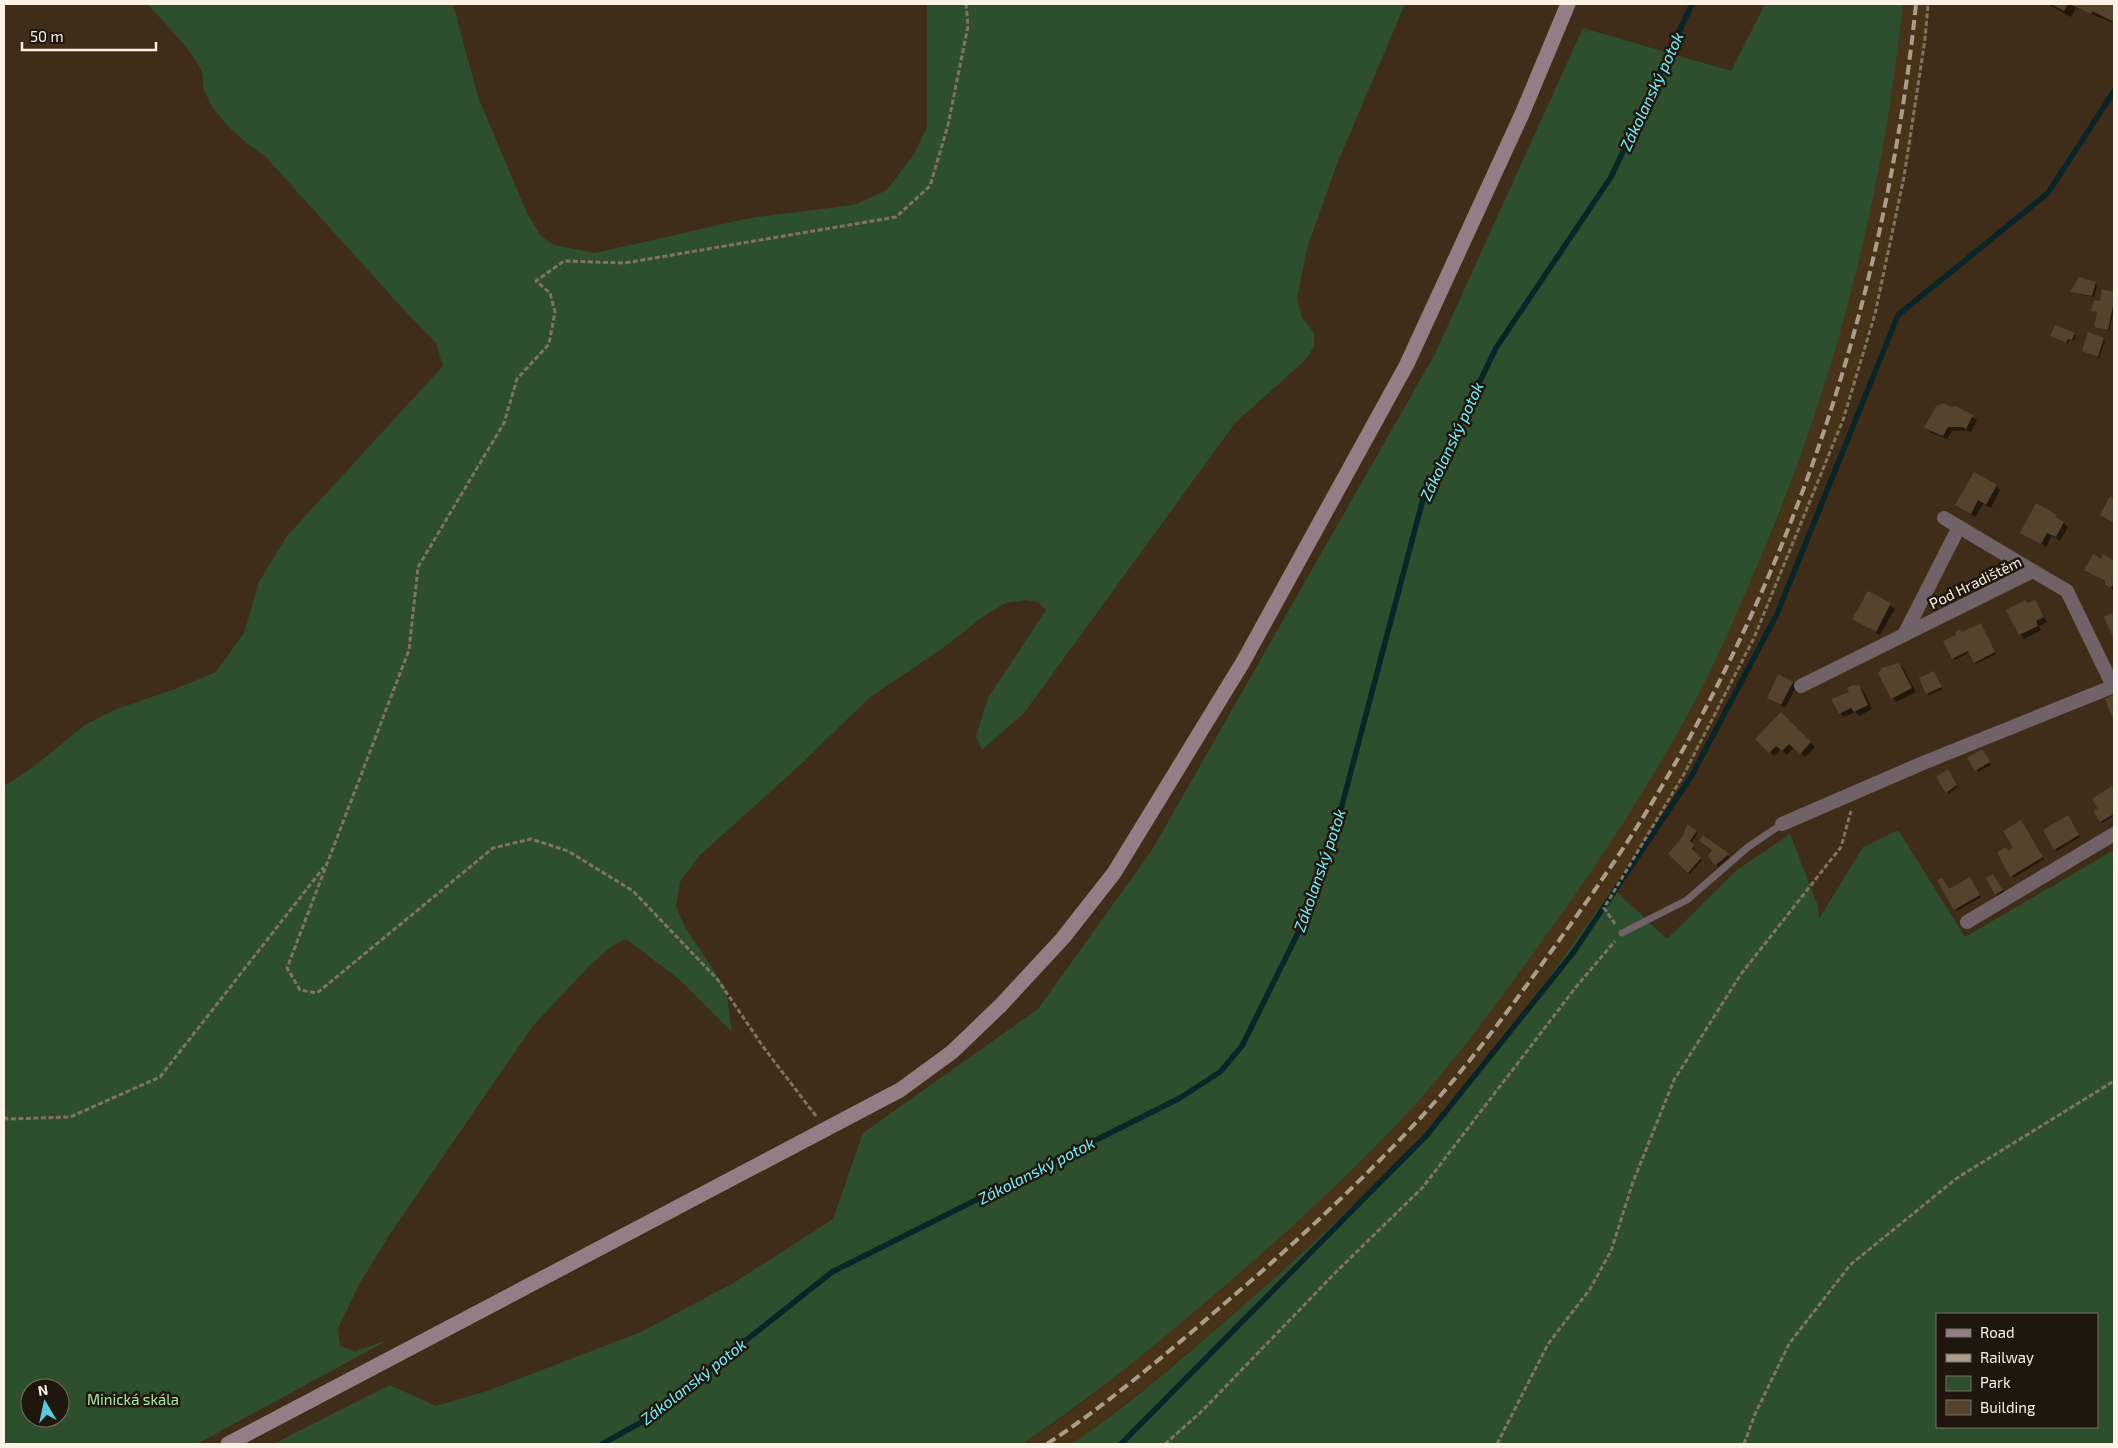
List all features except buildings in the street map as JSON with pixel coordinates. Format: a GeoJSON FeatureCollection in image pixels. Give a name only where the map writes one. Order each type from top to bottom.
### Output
{"type":"FeatureCollection","features":[{"type":"Feature","properties":{"kind":"main road"},"geometry":{"type":"LineString","coordinates":[[228,1444],[900,1090],[952,1052],[1001,1005],[1063,938],[1114,873],[1243,662],[1407,364],[1522,114],[1568,4]]}},
{"type":"Feature","properties":{"kind":"street"},"geometry":{"type":"LineString","coordinates":[[1944,518],[2033,571]]}},
{"type":"Feature","properties":{"kind":"street"},"geometry":{"type":"LineString","coordinates":[[1904,635],[1959,527]]}},
{"type":"Feature","properties":{"kind":"street","name":"Pod Hradištěm"},"geometry":{"type":"LineString","coordinates":[[1782,824],[2114,686],[2067,591],[2033,571],[1801,686]]}},
{"type":"Feature","properties":{"kind":"street"},"geometry":{"type":"LineString","coordinates":[[1967,922],[2114,834]]}},
{"type":"Feature","properties":{"kind":"lane"},"geometry":{"type":"LineString","coordinates":[[1622,934],[1687,900],[1748,847],[1782,824]]}},
{"type":"Feature","properties":{"kind":"path"},"geometry":{"type":"LineString","coordinates":[[826,1129],[764,1048],[718,980],[633,890],[568,851],[531,839],[493,848],[317,993],[300,990],[287,968],[409,650],[418,567],[504,423],[517,379],[549,344],[555,312],[550,293],[536,281],[564,261],[625,263],[896,217],[930,186],[948,125],[968,26],[966,4]]}},
{"type":"Feature","properties":{"kind":"path"},"geometry":{"type":"LineString","coordinates":[[1611,918],[1604,908],[1684,774],[1754,638],[1842,420],[1875,314],[1904,177],[1928,4]]}},
{"type":"Feature","properties":{"kind":"path"},"geometry":{"type":"LineString","coordinates":[[1497,1444],[1548,1344],[1590,1289],[1611,1251],[1633,1182],[1674,1080],[1741,974],[1841,847],[1852,807]]}},
{"type":"Feature","properties":{"kind":"path"},"geometry":{"type":"LineString","coordinates":[[4,1116],[7,1119],[70,1117],[160,1077],[327,864]]}},
{"type":"Feature","properties":{"kind":"path"},"geometry":{"type":"LineString","coordinates":[[1165,1444],[1202,1411],[1335,1272],[1423,1187],[1576,987],[1622,934]]}},
{"type":"Feature","properties":{"kind":"path"},"geometry":{"type":"LineString","coordinates":[[1744,1444],[1755,1414],[1789,1344],[1850,1265],[1957,1178],[2114,1081]]}},
{"type":"Feature","properties":{"kind":"shaded area"},"geometry":{"type":"Polygon","coordinates":[[[1903,4],[1930,4],[1925,49],[1913,138],[1901,196],[1879,291],[1855,379],[1831,454],[1799,537],[1718,713],[1673,795],[1613,888],[1549,977],[1492,1054],[1421,1137],[1334,1223],[1264,1287],[1150,1384],[1071,1444],[1022,1444],[1070,1413],[1183,1321],[1316,1204],[1402,1119],[1471,1037],[1650,781],[1695,701],[1775,527],[1829,372],[1853,284],[1875,190],[1903,4]]]}},
{"type":"Feature","properties":{"kind":"green space","name":"Minická skála"},"geometry":{"type":"Polygon","coordinates":[[[147,4],[453,4],[478,97],[527,213],[541,236],[554,245],[595,253],[750,218],[854,205],[887,190],[914,154],[927,127],[927,4],[1405,4],[1337,164],[1307,248],[1297,299],[1302,317],[1314,333],[1314,347],[1305,360],[1235,423],[1024,713],[982,750],[976,736],[988,698],[1046,610],[1038,602],[1025,600],[1006,603],[985,615],[943,648],[870,697],[799,766],[698,857],[680,882],[676,907],[685,927],[726,989],[732,1032],[680,980],[626,939],[612,946],[591,964],[532,1027],[390,1234],[360,1283],[338,1328],[340,1346],[355,1351],[388,1340],[197,1444],[4,1444],[4,786],[32,768],[85,725],[114,710],[175,689],[216,672],[244,633],[259,582],[287,536],[443,366],[436,343],[265,156],[247,143],[223,120],[205,92],[202,72],[176,36],[147,4]]]}},
{"type":"Feature","properties":{"kind":"green space"},"geometry":{"type":"Polygon","coordinates":[[[1765,4],[1903,4],[1881,157],[1866,232],[1827,378],[1802,451],[1775,523],[1707,678],[1657,768],[1619,829],[1558,919],[1455,1058],[1401,1120],[1336,1185],[1198,1309],[1074,1408],[1022,1444],[273,1444],[390,1385],[436,1406],[487,1391],[641,1332],[735,1282],[833,1219],[863,1133],[1038,1009],[1152,850],[1435,354],[1583,28],[1731,71],[1765,4]]]}},
{"type":"Feature","properties":{"kind":"green space"},"geometry":{"type":"Polygon","coordinates":[[[1898,830],[1965,937],[2114,850],[2114,1444],[1071,1444],[1092,1430],[1172,1367],[1300,1255],[1368,1191],[1432,1124],[1493,1053],[1613,888],[1667,939],[1737,870],[1790,834],[1818,906],[1819,919],[1863,847],[1898,830]]]}},
{"type":"Feature","properties":{"kind":"waterway","name":"Zákolanský potok"},"geometry":{"type":"LineString","coordinates":[[602,1444],[647,1419],[832,1272],[1180,1098],[1220,1072],[1242,1046],[1299,931],[1341,809],[1423,499],[1496,348],[1611,177],[1692,4]]}},
{"type":"Feature","properties":{"kind":"waterway"},"geometry":{"type":"LineString","coordinates":[[1121,1444],[1427,1135],[1573,953],[1691,777],[1777,614],[1898,315],[2048,193],[2114,91]]}},
{"type":"Feature","properties":{"kind":"railway"},"geometry":{"type":"LineString","coordinates":[[1047,1444],[1141,1374],[1254,1278],[1344,1195],[1409,1130],[1465,1066],[1517,999],[1594,892],[1649,808],[1712,695],[1757,602],[1797,506],[1831,408],[1861,309],[1884,208],[1903,107],[1916,4]]}}]}
